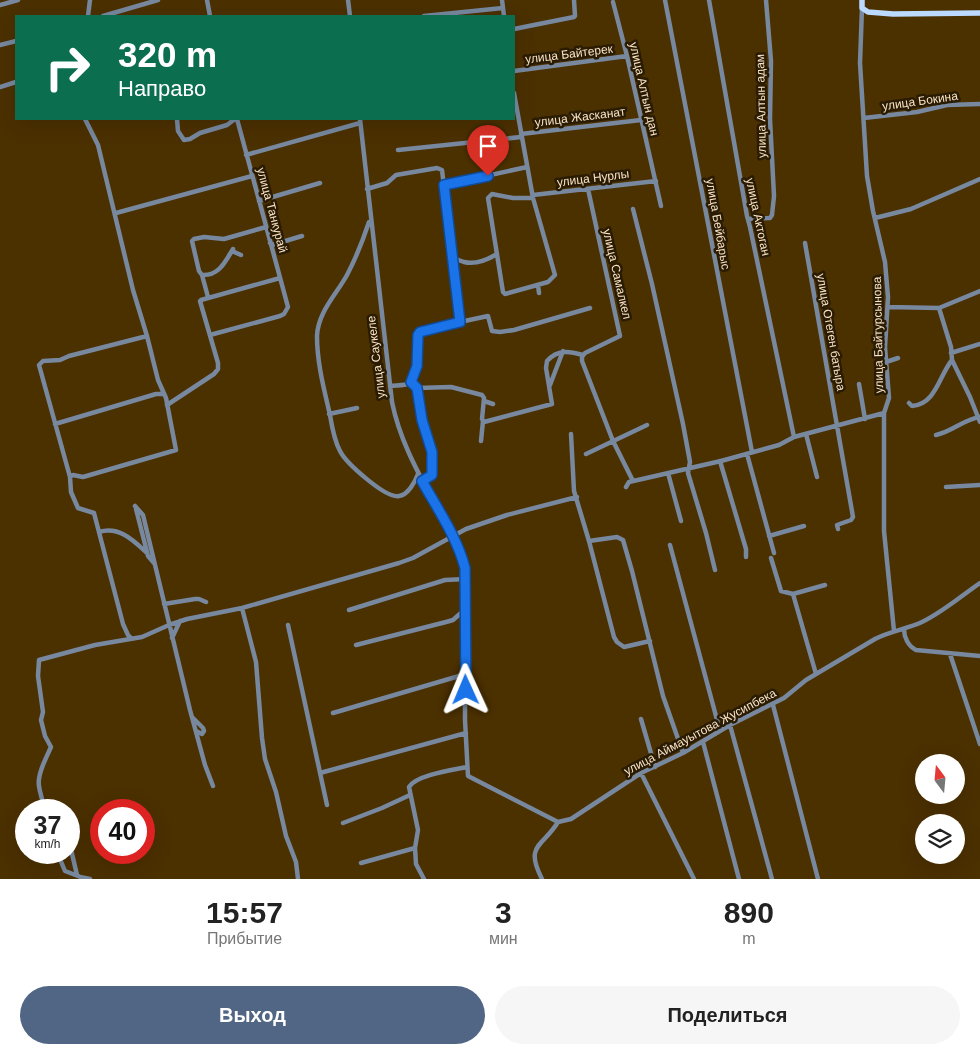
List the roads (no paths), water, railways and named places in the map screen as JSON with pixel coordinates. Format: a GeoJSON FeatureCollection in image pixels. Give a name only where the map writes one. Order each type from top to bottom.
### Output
{"type":"FeatureCollection","features":[{"type":"Feature","properties":{"kind":"main road"},"geometry":{"type":"LineString","coordinates":[[862,0],[862,8],[868,12],[893,14],[980,13]]}},
{"type":"Feature","properties":{"kind":"street"},"geometry":{"type":"LineString","coordinates":[[0,5],[18,0]]}},
{"type":"Feature","properties":{"kind":"street"},"geometry":{"type":"LineString","coordinates":[[88,15],[90,0]]}},
{"type":"Feature","properties":{"kind":"street"},"geometry":{"type":"LineString","coordinates":[[106,15],[158,0]]}},
{"type":"Feature","properties":{"kind":"street"},"geometry":{"type":"LineString","coordinates":[[207,0],[210,15]]}},
{"type":"Feature","properties":{"kind":"street"},"geometry":{"type":"LineString","coordinates":[[348,0],[350,15]]}},
{"type":"Feature","properties":{"kind":"street"},"geometry":{"type":"LineString","coordinates":[[502,0],[504,15]]}},
{"type":"Feature","properties":{"kind":"street"},"geometry":{"type":"LineString","coordinates":[[515,29],[574,17],[574,0]]}},
{"type":"Feature","properties":{"kind":"street","name":"улица Бейбарыс"},"geometry":{"type":"LineString","coordinates":[[665,0],[750,453],[781,591],[793,594]]}},
{"type":"Feature","properties":{"kind":"street","name":"улица Актоган"},"geometry":{"type":"LineString","coordinates":[[709,0],[736,160],[794,437]]}},
{"type":"Feature","properties":{"kind":"street","name":"улица Алтын адам"},"geometry":{"type":"LineString","coordinates":[[748,219],[770,218],[774,196],[770,119],[771,61],[766,0]]}},
{"type":"Feature","properties":{"kind":"street","name":"улица Алтын дан"},"geometry":{"type":"LineString","coordinates":[[613,2],[656,181],[660,206]]}},
{"type":"Feature","properties":{"kind":"street"},"geometry":{"type":"LineString","coordinates":[[434,15],[503,8]]}},
{"type":"Feature","properties":{"kind":"street","name":"улица Байтурсынова"},"geometry":{"type":"LineString","coordinates":[[862,8],[860,63],[867,176],[887,273],[886,362],[889,398],[884,413],[883,524],[894,632]]}},
{"type":"Feature","properties":{"kind":"street"},"geometry":{"type":"LineString","coordinates":[[862,18],[871,12]]}},
{"type":"Feature","properties":{"kind":"street"},"geometry":{"type":"LineString","coordinates":[[0,45],[15,41]]}},
{"type":"Feature","properties":{"kind":"street","name":"улица Байтерек"},"geometry":{"type":"LineString","coordinates":[[515,71],[627,56]]}},
{"type":"Feature","properties":{"kind":"street"},"geometry":{"type":"LineString","coordinates":[[0,87],[15,82]]}},
{"type":"Feature","properties":{"kind":"street"},"geometry":{"type":"LineString","coordinates":[[452,258],[476,263],[497,254],[504,293],[548,282],[555,275],[533,196],[515,99]]}},
{"type":"Feature","properties":{"kind":"street","name":"улица Бокина"},"geometry":{"type":"LineString","coordinates":[[864,118],[918,112],[947,105],[980,104]]}},
{"type":"Feature","properties":{"kind":"street"},"geometry":{"type":"LineString","coordinates":[[70,477],[73,475],[83,477],[174,451],[177,446],[167,405],[133,290],[116,213],[98,145],[86,120]]}},
{"type":"Feature","properties":{"kind":"street"},"geometry":{"type":"LineString","coordinates":[[177,120],[178,131],[184,140],[227,125],[234,120]]}},
{"type":"Feature","properties":{"kind":"street","name":"улица Танкурай"},"geometry":{"type":"LineString","coordinates":[[210,335],[280,316],[284,314],[288,307],[236,120]]}},
{"type":"Feature","properties":{"kind":"street","name":"улица Жасканат"},"geometry":{"type":"LineString","coordinates":[[398,150],[641,120]]}},
{"type":"Feature","properties":{"kind":"street"},"geometry":{"type":"LineString","coordinates":[[246,155],[360,121]]}},
{"type":"Feature","properties":{"kind":"street","name":"улица Саукеле"},"geometry":{"type":"LineString","coordinates":[[360,121],[390,386],[396,421],[418,474],[462,557],[466,579],[467,767]]}},
{"type":"Feature","properties":{"kind":"street"},"geometry":{"type":"LineString","coordinates":[[444,185],[527,167]]}},
{"type":"Feature","properties":{"kind":"street"},"geometry":{"type":"LineString","coordinates":[[367,189],[387,183],[396,175],[437,168],[442,170],[460,322]]}},
{"type":"Feature","properties":{"kind":"street"},"geometry":{"type":"LineString","coordinates":[[116,213],[252,176]]}},
{"type":"Feature","properties":{"kind":"street"},"geometry":{"type":"LineString","coordinates":[[875,218],[912,209],[980,179]]}},
{"type":"Feature","properties":{"kind":"street","name":"улица Нурлы"},"geometry":{"type":"LineString","coordinates":[[497,254],[488,198],[492,194],[533,196],[656,181]]}},
{"type":"Feature","properties":{"kind":"street"},"geometry":{"type":"LineString","coordinates":[[259,201],[320,183]]}},
{"type":"Feature","properties":{"kind":"street","name":"улица Самалкел"},"geometry":{"type":"LineString","coordinates":[[583,356],[585,353],[620,336],[588,189]]}},
{"type":"Feature","properties":{"kind":"street"},"geometry":{"type":"LineString","coordinates":[[633,208],[652,284],[690,457],[688,473],[706,532],[715,570]]}},
{"type":"Feature","properties":{"kind":"street"},"geometry":{"type":"LineString","coordinates":[[370,219],[347,275],[318,323],[318,353],[329,414],[340,453],[356,469],[388,494],[394,496],[405,494],[418,474]]}},
{"type":"Feature","properties":{"kind":"street"},"geometry":{"type":"LineString","coordinates":[[208,297],[194,251],[192,242],[194,239],[204,237],[224,239],[266,226]]}},
{"type":"Feature","properties":{"kind":"street"},"geometry":{"type":"LineString","coordinates":[[270,243],[272,245],[282,243],[302,236]]}},
{"type":"Feature","properties":{"kind":"street","name":"улица Отеген батыра"},"geometry":{"type":"LineString","coordinates":[[805,243],[853,517],[851,520],[837,525],[838,530]]}},
{"type":"Feature","properties":{"kind":"street"},"geometry":{"type":"LineString","coordinates":[[202,275],[215,272],[223,267],[232,250],[241,255]]}},
{"type":"Feature","properties":{"kind":"street"},"geometry":{"type":"LineString","coordinates":[[167,405],[214,374],[218,369],[218,363],[200,302],[208,297],[280,278]]}},
{"type":"Feature","properties":{"kind":"street"},"geometry":{"type":"LineString","coordinates":[[538,285],[539,293]]}},
{"type":"Feature","properties":{"kind":"street"},"geometry":{"type":"LineString","coordinates":[[888,307],[939,308],[980,291]]}},
{"type":"Feature","properties":{"kind":"street"},"geometry":{"type":"LineString","coordinates":[[411,382],[417,366],[418,335],[420,332],[488,316],[492,331],[500,332],[514,330],[590,308]]}},
{"type":"Feature","properties":{"kind":"street"},"geometry":{"type":"LineString","coordinates":[[936,435],[969,420],[980,419],[952,360],[939,308]]}},
{"type":"Feature","properties":{"kind":"street"},"geometry":{"type":"LineString","coordinates":[[131,638],[123,624],[94,513],[78,508],[71,492],[70,477],[39,365],[41,362],[60,360],[147,336]]}},
{"type":"Feature","properties":{"kind":"street"},"geometry":{"type":"LineString","coordinates":[[951,353],[980,344]]}},
{"type":"Feature","properties":{"kind":"street"},"geometry":{"type":"LineString","coordinates":[[550,386],[563,352]]}},
{"type":"Feature","properties":{"kind":"street"},"geometry":{"type":"LineString","coordinates":[[483,421],[552,404],[547,361],[552,356],[563,352],[583,356],[582,361],[613,441],[633,481]]}},
{"type":"Feature","properties":{"kind":"street"},"geometry":{"type":"LineString","coordinates":[[886,362],[898,358]]}},
{"type":"Feature","properties":{"kind":"street"},"geometry":{"type":"LineString","coordinates":[[909,403],[912,406],[917,406],[931,398],[952,360]]}},
{"type":"Feature","properties":{"kind":"street"},"geometry":{"type":"LineString","coordinates":[[390,386],[411,382]]}},
{"type":"Feature","properties":{"kind":"street"},"geometry":{"type":"LineString","coordinates":[[411,382],[417,388],[422,420],[433,458],[432,475],[422,481]]}},
{"type":"Feature","properties":{"kind":"street"},"geometry":{"type":"LineString","coordinates":[[859,384],[865,419]]}},
{"type":"Feature","properties":{"kind":"street"},"geometry":{"type":"LineString","coordinates":[[417,388],[451,388],[484,396],[480,441]]}},
{"type":"Feature","properties":{"kind":"street"},"geometry":{"type":"LineString","coordinates":[[55,424],[156,394],[172,401]]}},
{"type":"Feature","properties":{"kind":"street"},"geometry":{"type":"LineString","coordinates":[[484,401],[492,404]]}},
{"type":"Feature","properties":{"kind":"street"},"geometry":{"type":"LineString","coordinates":[[329,414],[357,408]]}},
{"type":"Feature","properties":{"kind":"street"},"geometry":{"type":"LineString","coordinates":[[626,487],[627,483],[633,481],[750,453],[779,445],[794,437],[884,413]]}},
{"type":"Feature","properties":{"kind":"street"},"geometry":{"type":"LineString","coordinates":[[586,454],[647,425]]}},
{"type":"Feature","properties":{"kind":"street"},"geometry":{"type":"LineString","coordinates":[[571,434],[574,491],[614,636],[617,642],[624,647],[650,641]]}},
{"type":"Feature","properties":{"kind":"street"},"geometry":{"type":"LineString","coordinates":[[806,434],[817,477]]}},
{"type":"Feature","properties":{"kind":"street"},"geometry":{"type":"LineString","coordinates":[[720,461],[746,549],[746,557]]}},
{"type":"Feature","properties":{"kind":"street"},"geometry":{"type":"LineString","coordinates":[[668,473],[681,521]]}},
{"type":"Feature","properties":{"kind":"street"},"geometry":{"type":"LineString","coordinates":[[946,487],[980,485]]}},
{"type":"Feature","properties":{"kind":"street"},"geometry":{"type":"LineString","coordinates":[[42,799],[38,785],[51,748],[45,736],[41,720],[43,712],[38,676],[39,660],[96,645],[131,638],[135,639],[169,624],[207,614],[242,608],[399,563],[413,558],[466,529],[507,515],[577,497]]}},
{"type":"Feature","properties":{"kind":"street"},"geometry":{"type":"LineString","coordinates":[[155,563],[147,553],[135,507],[143,515],[155,563],[172,638],[192,716],[209,778],[214,786]]}},
{"type":"Feature","properties":{"kind":"street"},"geometry":{"type":"LineString","coordinates":[[769,536],[804,526]]}},
{"type":"Feature","properties":{"kind":"street"},"geometry":{"type":"LineString","coordinates":[[100,532],[106,530],[120,532],[147,553]]}},
{"type":"Feature","properties":{"kind":"street"},"geometry":{"type":"LineString","coordinates":[[589,541],[617,538],[623,540],[670,719],[683,753]]}},
{"type":"Feature","properties":{"kind":"street"},"geometry":{"type":"LineString","coordinates":[[670,545],[720,732]]}},
{"type":"Feature","properties":{"kind":"street"},"geometry":{"type":"LineString","coordinates":[[349,610],[444,580],[466,579]]}},
{"type":"Feature","properties":{"kind":"street","name":"улица Аймауытова Жусипбека"},"geometry":{"type":"LineString","coordinates":[[558,822],[571,819],[641,774],[703,742],[730,725],[773,704],[816,674],[875,639],[934,616],[980,583]]}},
{"type":"Feature","properties":{"kind":"street"},"geometry":{"type":"LineString","coordinates":[[816,674],[793,594],[825,585]]}},
{"type":"Feature","properties":{"kind":"street"},"geometry":{"type":"LineString","coordinates":[[164,604],[195,599],[206,602]]}},
{"type":"Feature","properties":{"kind":"street"},"geometry":{"type":"LineString","coordinates":[[242,608],[256,662],[265,759],[276,792],[286,836],[296,862],[298,879]]}},
{"type":"Feature","properties":{"kind":"street"},"geometry":{"type":"LineString","coordinates":[[356,646],[453,620],[462,612],[465,613]]}},
{"type":"Feature","properties":{"kind":"street"},"geometry":{"type":"LineString","coordinates":[[172,638],[180,621]]}},
{"type":"Feature","properties":{"kind":"street"},"geometry":{"type":"LineString","coordinates":[[288,625],[326,805]]}},
{"type":"Feature","properties":{"kind":"street"},"geometry":{"type":"LineString","coordinates":[[904,629],[907,641],[916,650],[980,656]]}},
{"type":"Feature","properties":{"kind":"street"},"geometry":{"type":"LineString","coordinates":[[950,654],[980,744]]}},
{"type":"Feature","properties":{"kind":"street"},"geometry":{"type":"LineString","coordinates":[[333,712],[466,674]]}},
{"type":"Feature","properties":{"kind":"street"},"geometry":{"type":"LineString","coordinates":[[773,704],[818,879]]}},
{"type":"Feature","properties":{"kind":"street"},"geometry":{"type":"LineString","coordinates":[[192,716],[204,731],[202,734],[196,731]]}},
{"type":"Feature","properties":{"kind":"street"},"geometry":{"type":"LineString","coordinates":[[642,719],[655,767]]}},
{"type":"Feature","properties":{"kind":"street"},"geometry":{"type":"LineString","coordinates":[[730,725],[772,879]]}},
{"type":"Feature","properties":{"kind":"street"},"geometry":{"type":"LineString","coordinates":[[320,773],[466,733]]}},
{"type":"Feature","properties":{"kind":"street"},"geometry":{"type":"LineString","coordinates":[[703,742],[740,879]]}},
{"type":"Feature","properties":{"kind":"street"},"geometry":{"type":"LineString","coordinates":[[424,879],[416,864],[415,848],[418,830],[408,786],[433,774],[467,767],[470,778],[558,822],[536,848],[535,864],[542,879]]}},
{"type":"Feature","properties":{"kind":"street"},"geometry":{"type":"LineString","coordinates":[[641,774],[694,879]]}},
{"type":"Feature","properties":{"kind":"street"},"geometry":{"type":"LineString","coordinates":[[343,822],[382,808],[410,795]]}},
{"type":"Feature","properties":{"kind":"street"},"geometry":{"type":"LineString","coordinates":[[361,863],[415,848]]}},
{"type":"Feature","properties":{"kind":"street"},"geometry":{"type":"LineString","coordinates":[[62,864],[65,871],[90,879]]}},
{"type":"Feature","properties":{"kind":"street"},"geometry":{"type":"LineString","coordinates":[[73,864],[79,876]]}}]}
